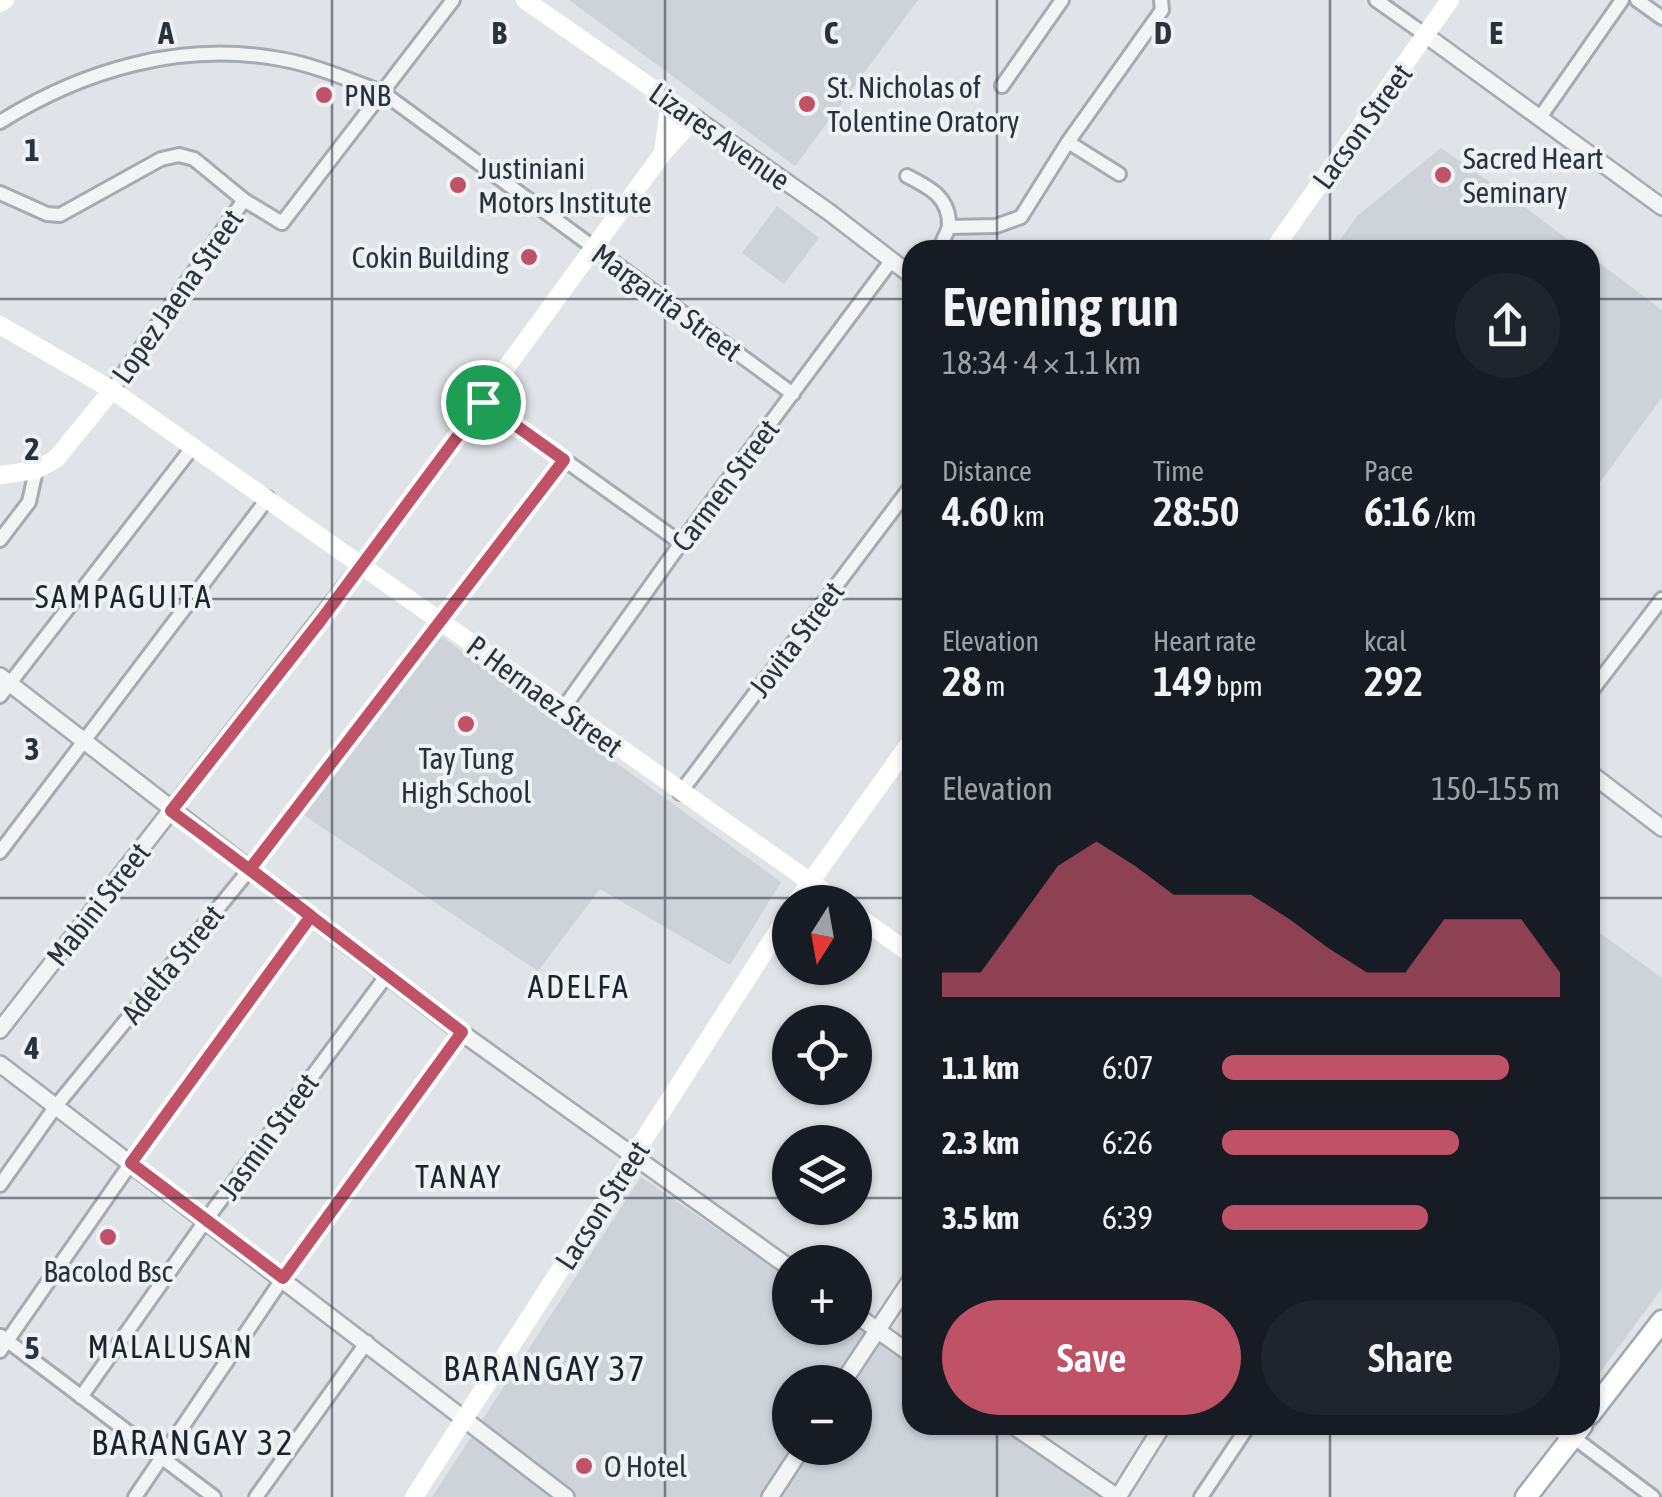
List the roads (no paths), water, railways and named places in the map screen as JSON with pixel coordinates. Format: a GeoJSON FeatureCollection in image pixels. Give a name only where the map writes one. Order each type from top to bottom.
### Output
{"type":"FeatureCollection","features":[{"type":"Feature","properties":{"kind":"main road","name":"Lizares Avenue"},"geometry":{"type":"LineString","coordinates":[[525,0],[695,118]]}},
{"type":"Feature","properties":{"kind":"main road","name":"Lacson Street"},"geometry":{"type":"LineString","coordinates":[[1280,240],[1450,0]]}},
{"type":"Feature","properties":{"kind":"main road","name":"Mabini Street"},"geometry":{"type":"LineString","coordinates":[[663,152],[670,101]]}},
{"type":"Feature","properties":{"kind":"main road","name":"Mabini Street"},"geometry":{"type":"LineString","coordinates":[[362,565],[663,152],[695,118]]}},
{"type":"Feature","properties":{"kind":"main road","name":"P. Hernaez Street"},"geometry":{"type":"LineString","coordinates":[[0,325],[112,390],[680,794],[816,885]]}},
{"type":"Feature","properties":{"kind":"main road","name":"Lopez Jaena Street"},"geometry":{"type":"LineString","coordinates":[[36,470],[56,460],[112,390]]}},
{"type":"Feature","properties":{"kind":"main road"},"geometry":{"type":"LineString","coordinates":[[0,475],[36,470]]}},
{"type":"Feature","properties":{"kind":"main road"},"geometry":{"type":"LineString","coordinates":[[807,885],[902,754]]}},
{"type":"Feature","properties":{"kind":"main road"},"geometry":{"type":"LineString","coordinates":[[872,926],[902,948]]}},
{"type":"Feature","properties":{"kind":"main road","name":"Lacson Street"},"geometry":{"type":"LineString","coordinates":[[414,1497],[772,940]]}},
{"type":"Feature","properties":{"kind":"main road"},"geometry":{"type":"LineString","coordinates":[[1600,1401],[1662,1321]]}},
{"type":"Feature","properties":{"kind":"main road"},"geometry":{"type":"LineString","coordinates":[[1526,1497],[1566,1435]]}},
{"type":"Feature","properties":{"kind":"street","name":"Lopez Jaena Street"},"geometry":{"type":"LineString","coordinates":[[112,390],[244,200],[282,223],[453,0]]}},
{"type":"Feature","properties":{"kind":"street"},"geometry":{"type":"LineString","coordinates":[[1002,86],[1062,0]]}},
{"type":"Feature","properties":{"kind":"street"},"geometry":{"type":"LineString","coordinates":[[949,228],[996,226],[1021,216],[1068,142],[1162,10],[1161,0]]}},
{"type":"Feature","properties":{"kind":"street"},"geometry":{"type":"LineString","coordinates":[[1376,0],[1662,207]]}},
{"type":"Feature","properties":{"kind":"street"},"geometry":{"type":"LineString","coordinates":[[1541,116],[1622,0]]}},
{"type":"Feature","properties":{"kind":"street"},"geometry":{"type":"LineString","coordinates":[[1637,0],[1662,18]]}},
{"type":"Feature","properties":{"kind":"street","name":"Margarita Street"},"geometry":{"type":"LineString","coordinates":[[0,122],[28,104],[114,68],[189,54],[280,58],[321,69],[382,92],[793,394]]}},
{"type":"Feature","properties":{"kind":"street","name":"Lizares Avenue"},"geometry":{"type":"LineString","coordinates":[[695,118],[902,269]]}},
{"type":"Feature","properties":{"kind":"street"},"geometry":{"type":"LineString","coordinates":[[1068,142],[1119,174]]}},
{"type":"Feature","properties":{"kind":"street"},"geometry":{"type":"LineString","coordinates":[[0,194],[47,214],[60,215],[160,159],[179,154],[194,159],[244,200]]}},
{"type":"Feature","properties":{"kind":"street"},"geometry":{"type":"LineString","coordinates":[[907,176],[939,195],[948,211],[949,228],[943,240]]}},
{"type":"Feature","properties":{"kind":"street","name":"Carmen Street"},"geometry":{"type":"LineString","coordinates":[[562,710],[891,261]]}},
{"type":"Feature","properties":{"kind":"street"},"geometry":{"type":"LineString","coordinates":[[483,402],[681,543]]}},
{"type":"Feature","properties":{"kind":"street"},"geometry":{"type":"LineString","coordinates":[[192,448],[3,685],[462,1032],[772,1255]]}},
{"type":"Feature","properties":{"kind":"street","name":"Adelfa Street"},"geometry":{"type":"LineString","coordinates":[[0,1184],[56,1106],[250,869],[564,460]]}},
{"type":"Feature","properties":{"kind":"street"},"geometry":{"type":"LineString","coordinates":[[0,540],[29,502],[36,470]]}},
{"type":"Feature","properties":{"kind":"street"},"geometry":{"type":"LineString","coordinates":[[0,852],[268,498]]}},
{"type":"Feature","properties":{"kind":"street","name":"Jovita Street"},"geometry":{"type":"LineString","coordinates":[[680,794],[902,499]]}},
{"type":"Feature","properties":{"kind":"street","name":"Mabini Street"},"geometry":{"type":"LineString","coordinates":[[0,1030],[362,565]]}},
{"type":"Feature","properties":{"kind":"street"},"geometry":{"type":"LineString","coordinates":[[1600,680],[1661,602]]}},
{"type":"Feature","properties":{"kind":"street"},"geometry":{"type":"LineString","coordinates":[[1600,781],[1662,828]]}},
{"type":"Feature","properties":{"kind":"street"},"geometry":{"type":"LineString","coordinates":[[214,1497],[2,1342],[311,916]]}},
{"type":"Feature","properties":{"kind":"street","name":"Jasmin Street"},"geometry":{"type":"LineString","coordinates":[[81,1397],[387,975]]}},
{"type":"Feature","properties":{"kind":"street"},"geometry":{"type":"LineString","coordinates":[[135,1497],[283,1278],[462,1032]]}},
{"type":"Feature","properties":{"kind":"street"},"geometry":{"type":"LineString","coordinates":[[0,1064],[566,1497]]}},
{"type":"Feature","properties":{"kind":"street"},"geometry":{"type":"LineString","coordinates":[[855,1365],[902,1293]]}},
{"type":"Feature","properties":{"kind":"street"},"geometry":{"type":"LineString","coordinates":[[872,1326],[902,1348]]}},
{"type":"Feature","properties":{"kind":"street"},"geometry":{"type":"LineString","coordinates":[[256,1497],[367,1342]]}},
{"type":"Feature","properties":{"kind":"street"},"geometry":{"type":"LineString","coordinates":[[1027,1435],[1118,1497],[1157,1435]]}},
{"type":"Feature","properties":{"kind":"street"},"geometry":{"type":"LineString","coordinates":[[1201,1497],[1242,1435]]}},
{"type":"Feature","properties":{"kind":"street"},"geometry":{"type":"LineString","coordinates":[[1577,1435],[1653,1497]]}},
{"type":"Feature","properties":{"kind":"street"},"geometry":{"type":"LineString","coordinates":[[770,1497],[791,1465]]}},
{"type":"Feature","properties":{"kind":"place","name":"PNB"},"geometry":{"type":"Point","coordinates":[324,95]}},
{"type":"Feature","properties":{"kind":"place","name":"St. Nicholas of Tolentine Oratory"},"geometry":{"type":"Point","coordinates":[807,104]}},
{"type":"Feature","properties":{"kind":"place","name":"Sacred Heart Seminary"},"geometry":{"type":"Point","coordinates":[1443,175]}},
{"type":"Feature","properties":{"kind":"place","name":"Justiniani Motors Institute"},"geometry":{"type":"Point","coordinates":[458,185]}},
{"type":"Feature","properties":{"kind":"place","name":"Cokin Building"},"geometry":{"type":"Point","coordinates":[529,257]}},
{"type":"Feature","properties":{"kind":"place","name":"Tay Tung High School"},"geometry":{"type":"Point","coordinates":[466,724]}},
{"type":"Feature","properties":{"kind":"place","name":"Bacolod Bsc"},"geometry":{"type":"Point","coordinates":[108,1237]}},
{"type":"Feature","properties":{"kind":"place","name":"O Hotel"},"geometry":{"type":"Point","coordinates":[584,1466]}},
{"type":"Feature","properties":{"kind":"district","name":"SAMPAGUITA"},"geometry":{"type":"Point","coordinates":[124,596]}},
{"type":"Feature","properties":{"kind":"district","name":"ADELFA"},"geometry":{"type":"Point","coordinates":[579,986]}},
{"type":"Feature","properties":{"kind":"district","name":"TANAY"},"geometry":{"type":"Point","coordinates":[459,1176]}},
{"type":"Feature","properties":{"kind":"district","name":"MALALUSAN"},"geometry":{"type":"Point","coordinates":[171,1346]}},
{"type":"Feature","properties":{"kind":"district","name":"BARANGAY 37"},"geometry":{"type":"Point","coordinates":[545,1368]}},
{"type":"Feature","properties":{"kind":"district","name":"BARANGAY 32"},"geometry":{"type":"Point","coordinates":[193,1442]}}]}
